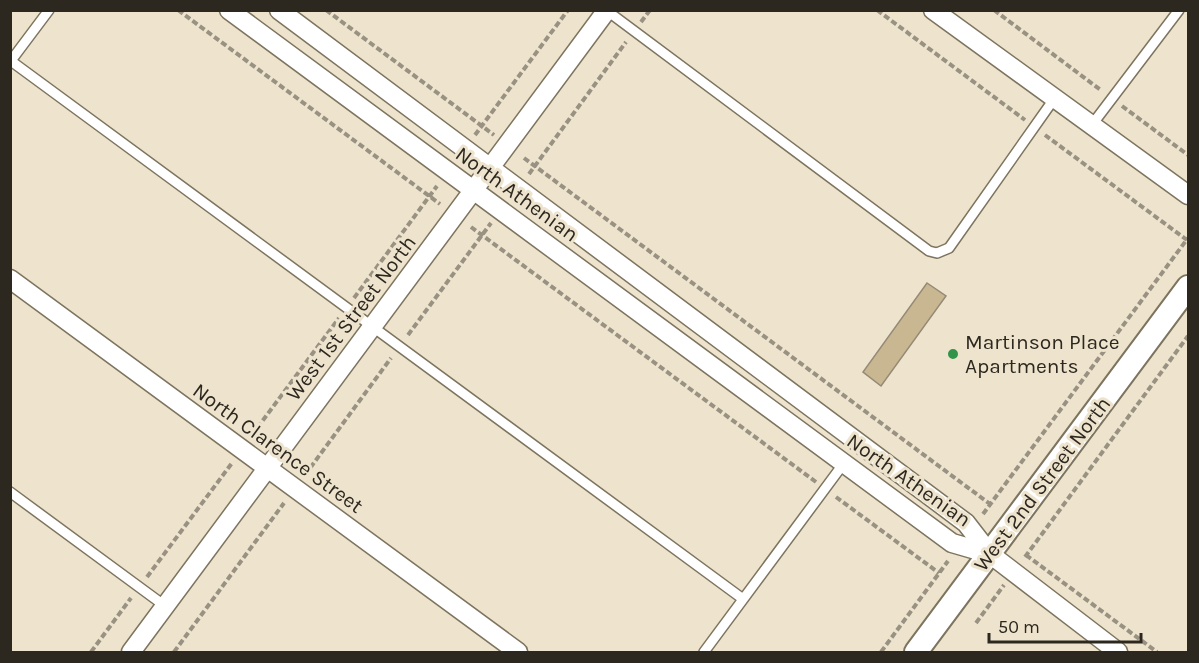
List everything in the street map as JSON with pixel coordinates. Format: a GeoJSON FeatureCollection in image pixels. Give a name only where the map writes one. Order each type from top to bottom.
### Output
{"type":"FeatureCollection","features":[{"type":"Feature","properties":{"kind":"street","name":"North Athenian"},"geometry":{"type":"LineString","coordinates":[[229,10],[952,543],[990,554]]}},
{"type":"Feature","properties":{"kind":"street","name":"North Athenian"},"geometry":{"type":"LineString","coordinates":[[279,10],[966,523],[990,554]]}},
{"type":"Feature","properties":{"kind":"street"},"geometry":{"type":"LineString","coordinates":[[933,10],[1188,195]]}},
{"type":"Feature","properties":{"kind":"street","name":"West 1st Street North"},"geometry":{"type":"LineString","coordinates":[[131,652],[606,11]]}},
{"type":"Feature","properties":{"kind":"street","name":"North Clarence Street"},"geometry":{"type":"LineString","coordinates":[[10,279],[518,652]]}},
{"type":"Feature","properties":{"kind":"street","name":"West 2nd Street North"},"geometry":{"type":"LineString","coordinates":[[916,652],[1188,287]]}},
{"type":"Feature","properties":{"kind":"street"},"geometry":{"type":"LineString","coordinates":[[990,554],[1118,652]]}},
{"type":"Feature","properties":{"kind":"lane"},"geometry":{"type":"LineString","coordinates":[[49,10],[11,62],[743,599]]}},
{"type":"Feature","properties":{"kind":"lane"},"geometry":{"type":"LineString","coordinates":[[1091,126],[1179,10]]}},
{"type":"Feature","properties":{"kind":"lane"},"geometry":{"type":"LineString","coordinates":[[606,11],[929,251],[937,253],[949,248],[1054,99]]}},
{"type":"Feature","properties":{"kind":"lane"},"geometry":{"type":"LineString","coordinates":[[704,652],[844,463]]}},
{"type":"Feature","properties":{"kind":"lane"},"geometry":{"type":"LineString","coordinates":[[10,492],[165,606]]}},
{"type":"Feature","properties":{"kind":"path"},"geometry":{"type":"LineString","coordinates":[[178,10],[440,204]]}},
{"type":"Feature","properties":{"kind":"path"},"geometry":{"type":"LineString","coordinates":[[326,10],[495,136]]}},
{"type":"Feature","properties":{"kind":"path"},"geometry":{"type":"LineString","coordinates":[[471,140],[568,10]]}},
{"type":"Feature","properties":{"kind":"path"},"geometry":{"type":"LineString","coordinates":[[526,177],[650,10]]}},
{"type":"Feature","properties":{"kind":"path"},"geometry":{"type":"LineString","coordinates":[[994,10],[1188,155]]}},
{"type":"Feature","properties":{"kind":"path"},"geometry":{"type":"LineString","coordinates":[[524,158],[990,504]]}},
{"type":"Feature","properties":{"kind":"path"},"geometry":{"type":"LineString","coordinates":[[471,227],[939,573]]}},
{"type":"Feature","properties":{"kind":"path"},"geometry":{"type":"LineString","coordinates":[[971,530],[1188,238]]}},
{"type":"Feature","properties":{"kind":"path"},"geometry":{"type":"LineString","coordinates":[[976,623],[1188,336]]}},
{"type":"Feature","properties":{"kind":"path"},"geometry":{"type":"LineString","coordinates":[[91,652],[234,460]]}},
{"type":"Feature","properties":{"kind":"path"},"geometry":{"type":"LineString","coordinates":[[174,652],[288,497]]}},
{"type":"Feature","properties":{"kind":"path"},"geometry":{"type":"LineString","coordinates":[[881,652],[960,545]]}},
{"type":"Feature","properties":{"kind":"path"},"geometry":{"type":"LineString","coordinates":[[1026,555],[1156,652]]}},
{"type":"Feature","properties":{"kind":"building"},"geometry":{"type":"Polygon","coordinates":[[[927,283],[946,296],[881,386],[863,372],[927,283]]]}},
{"type":"Feature","properties":{"kind":"place","name":"Martinson Place Apartments"},"geometry":{"type":"Point","coordinates":[953,354]}}]}
